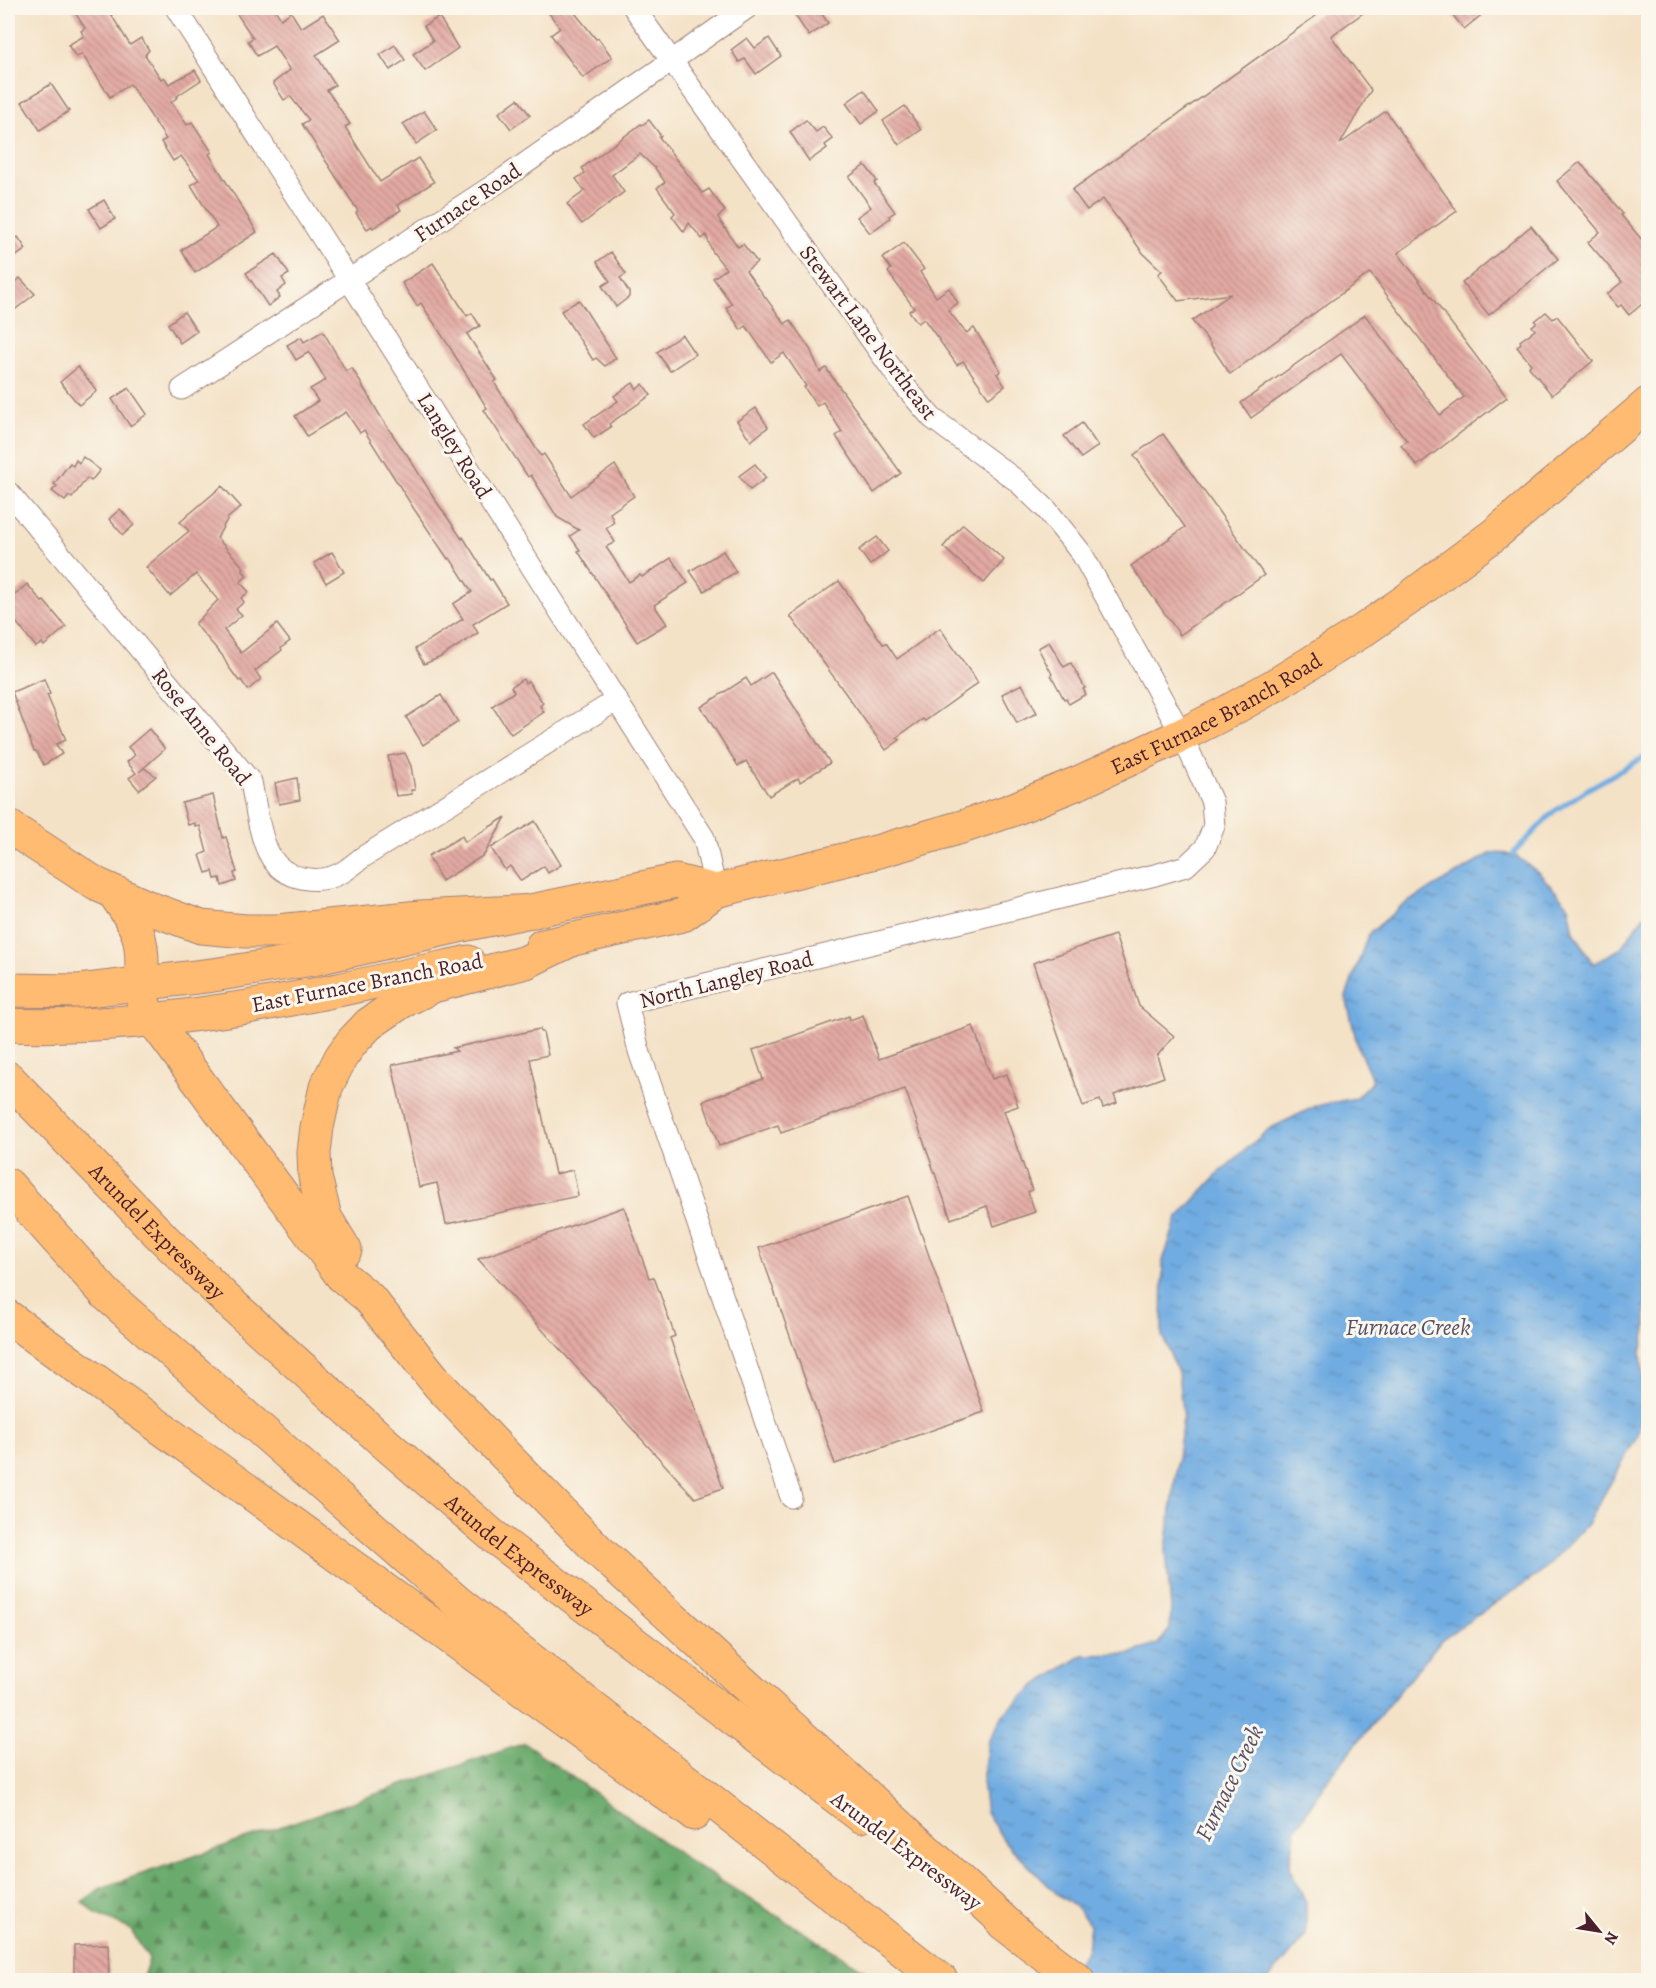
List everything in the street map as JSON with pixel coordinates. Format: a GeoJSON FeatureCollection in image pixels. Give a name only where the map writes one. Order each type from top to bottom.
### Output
{"type":"FeatureCollection","features":[{"type":"Feature","properties":{"kind":"main road","name":"East Furnace Branch Road"},"geometry":{"type":"LineString","coordinates":[[8,1025],[99,1025],[258,1005],[333,992],[683,915],[716,891],[876,852],[1009,811],[1071,786],[1182,735],[1275,685],[1362,631],[1495,534],[1648,404]]}},
{"type":"Feature","properties":{"kind":"main road"},"geometry":{"type":"LineString","coordinates":[[8,826],[96,884],[152,909],[201,927],[246,931],[288,930],[420,917],[535,911]]}},
{"type":"Feature","properties":{"kind":"main road","name":"East Furnace Branch Road"},"geometry":{"type":"LineString","coordinates":[[14,990],[79,991],[213,975],[313,959],[676,881],[716,891]]}},
{"type":"Feature","properties":{"kind":"main road"},"geometry":{"type":"LineString","coordinates":[[114,893],[139,936],[144,964],[140,984],[142,1001],[151,1019],[342,1275],[369,1298],[439,1385],[600,1551],[1020,1936]]}},
{"type":"Feature","properties":{"kind":"main road"},"geometry":{"type":"LineString","coordinates":[[369,1298],[354,1266],[325,1217],[315,1177],[314,1153],[317,1127],[326,1087],[341,1057],[369,1024],[401,1002],[433,986],[526,962],[568,941]]}},
{"type":"Feature","properties":{"kind":"main road","name":"Arundel Expressway"},"geometry":{"type":"LineString","coordinates":[[8,1078],[228,1302],[387,1445],[493,1536],[1078,1980]]}},
{"type":"Feature","properties":{"kind":"main road"},"geometry":{"type":"LineString","coordinates":[[8,1185],[107,1295],[456,1601],[941,1980]]}},
{"type":"Feature","properties":{"kind":"main road"},"geometry":{"type":"LineString","coordinates":[[8,1317],[672,1799],[934,1980]]}},
{"type":"Feature","properties":{"kind":"street","name":"Langley Road"},"geometry":{"type":"LineString","coordinates":[[176,8],[704,838],[716,891]]}},
{"type":"Feature","properties":{"kind":"street","name":"Stewart Lane Northeast"},"geometry":{"type":"LineString","coordinates":[[633,8],[902,383],[932,418],[1017,481],[1047,510],[1073,542],[1105,595],[1182,735]]}},
{"type":"Feature","properties":{"kind":"street","name":"Furnace Road"},"geometry":{"type":"LineString","coordinates":[[182,389],[506,177],[747,8]]}},
{"type":"Feature","properties":{"kind":"street","name":"Rose Anne Road"},"geometry":{"type":"LineString","coordinates":[[8,492],[251,782],[259,822],[270,857],[279,867],[298,878],[322,880],[341,873],[363,857],[617,700]]}},
{"type":"Feature","properties":{"kind":"street","name":"North Langley Road"},"geometry":{"type":"LineString","coordinates":[[791,1497],[639,1051],[627,1003],[1186,866],[1205,848],[1214,826],[1212,802],[1182,735]]}},
{"type":"Feature","properties":{"kind":"green space"},"geometry":{"type":"Polygon","coordinates":[[[525,1743],[692,1863],[863,1969],[877,1980],[142,1980],[149,1959],[130,1929],[96,1914],[82,1902],[101,1888],[525,1743]]]}},
{"type":"Feature","properties":{"kind":"water","name":"Furnace Creek"},"geometry":{"type":"Polygon","coordinates":[[[1492,853],[1513,854],[1539,873],[1569,906],[1574,932],[1593,964],[1620,949],[1648,910],[1648,1270],[1645,1279],[1646,1330],[1641,1352],[1644,1395],[1638,1435],[1587,1524],[1541,1573],[1442,1639],[1327,1780],[1296,1828],[1289,1868],[1306,1902],[1306,1935],[1268,1980],[1063,1980],[1087,1950],[1090,1925],[1077,1908],[1057,1894],[1005,1842],[986,1813],[982,1781],[988,1742],[1003,1715],[1033,1687],[1083,1655],[1130,1654],[1158,1644],[1170,1629],[1171,1608],[1166,1550],[1183,1418],[1178,1373],[1162,1335],[1163,1261],[1177,1219],[1218,1174],[1269,1129],[1316,1106],[1356,1098],[1373,1081],[1358,1048],[1346,997],[1368,935],[1401,906],[1492,853]]]}},
{"type":"Feature","properties":{"kind":"building"},"geometry":{"type":"Polygon","coordinates":[[[72,8],[107,8],[130,45],[141,38],[149,50],[145,55],[161,79],[164,77],[169,84],[195,70],[201,80],[171,102],[187,125],[192,122],[212,152],[209,154],[257,232],[195,273],[181,250],[217,227],[191,185],[199,180],[181,156],[173,161],[161,142],[166,139],[130,84],[110,97],[82,54],[76,57],[68,45],[84,36],[81,31],[85,28],[72,8]]]}},
{"type":"Feature","properties":{"kind":"building"},"geometry":{"type":"Polygon","coordinates":[[[233,8],[274,8],[281,19],[291,12],[301,28],[323,14],[340,40],[316,55],[335,85],[327,90],[350,124],[345,127],[380,182],[418,158],[434,182],[398,205],[401,210],[373,228],[372,226],[367,229],[356,213],[358,211],[302,124],[309,120],[290,96],[284,100],[273,83],[290,70],[274,46],[257,56],[248,41],[253,38],[233,8]]]}},
{"type":"Feature","properties":{"kind":"building"},"geometry":{"type":"Polygon","coordinates":[[[545,8],[571,8],[612,57],[583,78],[551,35],[560,28],[545,8]]]}},
{"type":"Feature","properties":{"kind":"building"},"geometry":{"type":"Polygon","coordinates":[[[804,8],[818,8],[828,23],[809,36],[794,14],[804,8]]]}},
{"type":"Feature","properties":{"kind":"building"},"geometry":{"type":"Polygon","coordinates":[[[1327,8],[1370,8],[1331,36],[1371,90],[1340,144],[1386,111],[1457,211],[1398,253],[1507,397],[1417,466],[1401,445],[1407,441],[1341,354],[1251,418],[1241,403],[1365,315],[1440,415],[1464,397],[1370,273],[1230,374],[1192,321],[1231,294],[1178,301],[1158,274],[1162,271],[1143,253],[1103,199],[1087,210],[1072,190],[1327,8]]]}},
{"type":"Feature","properties":{"kind":"building"},"geometry":{"type":"Polygon","coordinates":[[[1447,8],[1490,8],[1464,29],[1447,8]]]}},
{"type":"Feature","properties":{"kind":"building"},"geometry":{"type":"Polygon","coordinates":[[[439,17],[458,48],[425,71],[413,54],[433,41],[424,26],[439,17]]]}},
{"type":"Feature","properties":{"kind":"building"},"geometry":{"type":"Polygon","coordinates":[[[747,38],[755,48],[769,38],[781,56],[756,74],[745,59],[739,62],[731,50],[747,38]]]}},
{"type":"Feature","properties":{"kind":"building"},"geometry":{"type":"Polygon","coordinates":[[[395,45],[405,60],[390,70],[380,55],[395,45]]]}},
{"type":"Feature","properties":{"kind":"building"},"geometry":{"type":"Polygon","coordinates":[[[51,84],[69,111],[40,130],[22,102],[51,84]]]}},
{"type":"Feature","properties":{"kind":"building"},"geometry":{"type":"Polygon","coordinates":[[[864,90],[879,111],[861,124],[846,103],[864,90]]]}},
{"type":"Feature","properties":{"kind":"building"},"geometry":{"type":"Polygon","coordinates":[[[518,99],[530,115],[511,129],[499,113],[518,99]]]}},
{"type":"Feature","properties":{"kind":"building"},"geometry":{"type":"Polygon","coordinates":[[[905,106],[921,130],[899,145],[883,121],[905,106]]]}},
{"type":"Feature","properties":{"kind":"building"},"geometry":{"type":"Polygon","coordinates":[[[424,111],[437,130],[416,144],[403,124],[424,111]]]}},
{"type":"Feature","properties":{"kind":"building"},"geometry":{"type":"Polygon","coordinates":[[[649,120],[661,136],[659,137],[702,193],[709,189],[725,211],[718,217],[722,224],[738,247],[743,244],[757,262],[746,271],[785,324],[790,320],[810,349],[820,372],[826,368],[901,473],[874,493],[836,436],[842,432],[823,402],[817,406],[784,353],[771,362],[746,326],[741,330],[726,308],[732,304],[713,278],[726,269],[712,251],[706,235],[702,239],[689,223],[684,232],[672,216],[675,213],[657,188],[665,182],[655,168],[640,154],[612,175],[624,192],[582,224],[567,204],[585,191],[576,179],[585,173],[582,168],[649,120]]]}},
{"type":"Feature","properties":{"kind":"building"},"geometry":{"type":"Polygon","coordinates":[[[806,120],[816,132],[823,127],[833,139],[825,145],[827,148],[809,161],[790,132],[806,120]]]}},
{"type":"Feature","properties":{"kind":"building"},"geometry":{"type":"Polygon","coordinates":[[[1580,162],[1648,247],[1648,299],[1629,315],[1621,305],[1618,307],[1607,294],[1622,282],[1588,242],[1600,232],[1557,181],[1580,162]]]}},
{"type":"Feature","properties":{"kind":"building"},"geometry":{"type":"Polygon","coordinates":[[[865,165],[877,181],[874,183],[895,212],[870,233],[857,217],[871,207],[849,177],[865,165]]]}},
{"type":"Feature","properties":{"kind":"building"},"geometry":{"type":"Polygon","coordinates":[[[104,200],[115,219],[101,228],[89,209],[104,200]]]}},
{"type":"Feature","properties":{"kind":"building"},"geometry":{"type":"Polygon","coordinates":[[[1531,226],[1558,259],[1489,315],[1462,283],[1531,226]]]}},
{"type":"Feature","properties":{"kind":"building"},"geometry":{"type":"Polygon","coordinates":[[[18,237],[26,249],[8,262],[8,244],[18,237]]]}},
{"type":"Feature","properties":{"kind":"building"},"geometry":{"type":"Polygon","coordinates":[[[904,243],[924,269],[920,272],[936,297],[949,288],[958,303],[948,310],[966,333],[974,328],[1001,371],[997,374],[1005,386],[989,398],[963,361],[957,365],[924,319],[918,323],[909,311],[914,308],[888,272],[891,269],[883,258],[904,243]]]}},
{"type":"Feature","properties":{"kind":"building"},"geometry":{"type":"Polygon","coordinates":[[[611,252],[626,274],[620,278],[629,292],[629,297],[616,307],[602,286],[610,281],[597,262],[611,252]]]}},
{"type":"Feature","properties":{"kind":"building"},"geometry":{"type":"Polygon","coordinates":[[[276,254],[289,274],[282,278],[286,285],[277,292],[280,297],[268,306],[246,273],[276,254]]]}},
{"type":"Feature","properties":{"kind":"building"},"geometry":{"type":"Polygon","coordinates":[[[433,263],[467,316],[472,313],[480,326],[467,334],[497,380],[494,382],[513,413],[541,456],[544,454],[571,496],[615,465],[634,496],[610,513],[614,522],[606,528],[615,542],[606,547],[629,582],[640,575],[642,577],[671,558],[688,583],[654,605],[667,624],[637,642],[570,536],[579,530],[557,517],[531,475],[528,477],[484,410],[487,408],[449,346],[421,303],[417,306],[402,283],[433,263]]]}},
{"type":"Feature","properties":{"kind":"building"},"geometry":{"type":"Polygon","coordinates":[[[20,278],[35,294],[8,315],[8,289],[20,278]]]}},
{"type":"Feature","properties":{"kind":"building"},"geometry":{"type":"Polygon","coordinates":[[[579,300],[616,358],[605,366],[596,358],[593,360],[561,311],[579,300]]]}},
{"type":"Feature","properties":{"kind":"building"},"geometry":{"type":"Polygon","coordinates":[[[184,312],[197,331],[180,343],[168,324],[184,312]]]}},
{"type":"Feature","properties":{"kind":"building"},"geometry":{"type":"Polygon","coordinates":[[[1546,312],[1553,319],[1557,316],[1593,361],[1552,395],[1529,367],[1531,364],[1517,347],[1520,341],[1535,330],[1532,326],[1536,323],[1535,321],[1546,312]]]}},
{"type":"Feature","properties":{"kind":"building"},"geometry":{"type":"Polygon","coordinates":[[[323,331],[346,371],[352,368],[382,419],[436,501],[507,603],[473,624],[478,633],[441,657],[424,664],[415,649],[463,619],[453,604],[472,592],[414,509],[364,430],[360,433],[346,412],[307,436],[295,416],[318,401],[310,389],[326,380],[309,352],[296,360],[287,345],[301,337],[304,342],[323,331]]]}},
{"type":"Feature","properties":{"kind":"building"},"geometry":{"type":"Polygon","coordinates":[[[682,335],[695,354],[670,371],[657,352],[682,335]]]}},
{"type":"Feature","properties":{"kind":"building"},"geometry":{"type":"Polygon","coordinates":[[[78,367],[97,391],[79,405],[60,382],[78,367]]]}},
{"type":"Feature","properties":{"kind":"building"},"geometry":{"type":"Polygon","coordinates":[[[633,383],[637,389],[643,384],[651,395],[609,424],[611,427],[594,438],[584,424],[618,401],[614,396],[633,383]]]}},
{"type":"Feature","properties":{"kind":"building"},"geometry":{"type":"Polygon","coordinates":[[[129,388],[147,414],[130,426],[112,399],[129,388]]]}},
{"type":"Feature","properties":{"kind":"building"},"geometry":{"type":"Polygon","coordinates":[[[756,408],[768,427],[751,441],[737,421],[756,408]]]}},
{"type":"Feature","properties":{"kind":"building"},"geometry":{"type":"Polygon","coordinates":[[[1082,423],[1098,446],[1081,458],[1064,436],[1082,423]]]}},
{"type":"Feature","properties":{"kind":"building"},"geometry":{"type":"Polygon","coordinates":[[[1163,434],[1264,575],[1180,635],[1131,566],[1185,527],[1134,455],[1163,434]]]}},
{"type":"Feature","properties":{"kind":"building"},"geometry":{"type":"Polygon","coordinates":[[[83,457],[100,470],[91,481],[87,478],[72,498],[69,496],[65,501],[52,491],[57,486],[54,484],[70,463],[73,466],[76,460],[79,463],[83,457]]]}},
{"type":"Feature","properties":{"kind":"building"},"geometry":{"type":"Polygon","coordinates":[[[755,464],[766,478],[750,490],[739,476],[755,464]]]}},
{"type":"Feature","properties":{"kind":"building"},"geometry":{"type":"Polygon","coordinates":[[[222,486],[241,507],[228,518],[217,538],[244,568],[242,570],[247,576],[240,582],[249,592],[241,598],[244,602],[236,609],[242,615],[224,630],[241,653],[277,624],[290,641],[255,671],[261,679],[248,690],[195,624],[218,600],[196,574],[170,596],[146,567],[189,531],[180,522],[222,486]]]}},
{"type":"Feature","properties":{"kind":"building"},"geometry":{"type":"Polygon","coordinates":[[[120,509],[134,525],[123,535],[109,519],[120,509]]]}},
{"type":"Feature","properties":{"kind":"building"},"geometry":{"type":"Polygon","coordinates":[[[963,524],[1004,560],[984,583],[943,547],[963,524]]]}},
{"type":"Feature","properties":{"kind":"building"},"geometry":{"type":"Polygon","coordinates":[[[877,537],[888,551],[870,565],[859,550],[877,537]]]}},
{"type":"Feature","properties":{"kind":"building"},"geometry":{"type":"Polygon","coordinates":[[[723,551],[736,572],[704,591],[690,571],[723,551]]]}},
{"type":"Feature","properties":{"kind":"building"},"geometry":{"type":"Polygon","coordinates":[[[332,552],[344,572],[326,583],[314,563],[332,552]]]}},
{"type":"Feature","properties":{"kind":"building"},"geometry":{"type":"Polygon","coordinates":[[[839,581],[883,644],[886,643],[897,659],[940,628],[978,683],[925,721],[923,719],[897,737],[900,740],[886,750],[790,616],[839,581]]]}},
{"type":"Feature","properties":{"kind":"building"},"geometry":{"type":"Polygon","coordinates":[[[27,584],[66,627],[44,646],[42,643],[36,647],[8,612],[8,601],[27,584]]]}},
{"type":"Feature","properties":{"kind":"building"},"geometry":{"type":"Polygon","coordinates":[[[1049,642],[1064,667],[1071,663],[1085,688],[1083,689],[1086,694],[1069,704],[1066,698],[1064,699],[1038,648],[1049,642]]]}},
{"type":"Feature","properties":{"kind":"building"},"geometry":{"type":"Polygon","coordinates":[[[772,672],[830,763],[800,782],[798,778],[769,796],[746,761],[738,766],[701,707],[746,678],[751,686],[772,672]]]}},
{"type":"Feature","properties":{"kind":"building"},"geometry":{"type":"Polygon","coordinates":[[[44,679],[50,694],[47,695],[66,740],[56,744],[62,754],[44,765],[34,751],[12,692],[44,679]]]}},
{"type":"Feature","properties":{"kind":"building"},"geometry":{"type":"Polygon","coordinates":[[[523,679],[525,683],[528,681],[543,703],[540,706],[544,712],[511,734],[492,706],[514,692],[511,687],[523,679]]]}},
{"type":"Feature","properties":{"kind":"building"},"geometry":{"type":"Polygon","coordinates":[[[1022,684],[1037,713],[1017,723],[1002,694],[1022,684]]]}},
{"type":"Feature","properties":{"kind":"building"},"geometry":{"type":"Polygon","coordinates":[[[441,695],[458,722],[423,745],[406,717],[441,695]]]}},
{"type":"Feature","properties":{"kind":"building"},"geometry":{"type":"Polygon","coordinates":[[[149,729],[165,749],[139,772],[144,768],[156,776],[139,790],[129,778],[136,773],[127,762],[135,755],[128,747],[149,729]]]}},
{"type":"Feature","properties":{"kind":"building"},"geometry":{"type":"Polygon","coordinates":[[[405,753],[411,766],[415,790],[411,790],[412,794],[396,796],[388,756],[405,753]]]}},
{"type":"Feature","properties":{"kind":"building"},"geometry":{"type":"Polygon","coordinates":[[[297,778],[300,800],[279,804],[275,783],[297,778]]]}},
{"type":"Feature","properties":{"kind":"building"},"geometry":{"type":"Polygon","coordinates":[[[213,795],[223,838],[226,837],[237,872],[234,873],[236,881],[222,886],[220,878],[215,879],[213,871],[206,873],[200,855],[207,852],[200,826],[195,827],[195,823],[188,825],[182,803],[213,795]]]}},
{"type":"Feature","properties":{"kind":"building"},"geometry":{"type":"Polygon","coordinates":[[[506,817],[484,855],[442,881],[428,856],[462,836],[465,842],[506,817]]]}},
{"type":"Feature","properties":{"kind":"building"},"geometry":{"type":"Polygon","coordinates":[[[535,821],[561,865],[548,873],[544,866],[521,881],[510,866],[505,870],[491,848],[535,821]]]}},
{"type":"Feature","properties":{"kind":"building"},"geometry":{"type":"Polygon","coordinates":[[[1115,935],[1139,1006],[1174,1036],[1157,1056],[1164,1077],[1114,1095],[1117,1103],[1103,1108],[1100,1100],[1083,1106],[1033,963],[1115,935]]]}},
{"type":"Feature","properties":{"kind":"building"},"geometry":{"type":"Polygon","coordinates":[[[863,1015],[879,1059],[973,1026],[992,1079],[1007,1074],[1018,1106],[1004,1111],[1032,1190],[1028,1192],[1035,1212],[994,1226],[987,1206],[951,1219],[905,1089],[781,1133],[778,1125],[719,1146],[703,1101],[763,1079],[753,1050],[849,1016],[850,1020],[863,1015]]]}},
{"type":"Feature","properties":{"kind":"building"},"geometry":{"type":"Polygon","coordinates":[[[540,1029],[543,1032],[548,1055],[530,1059],[555,1174],[573,1170],[578,1196],[446,1224],[437,1183],[419,1187],[392,1065],[457,1051],[453,1048],[540,1029]]]}},
{"type":"Feature","properties":{"kind":"building"},"geometry":{"type":"Polygon","coordinates":[[[908,1196],[984,1412],[835,1464],[759,1248],[908,1196]]]}},
{"type":"Feature","properties":{"kind":"building"},"geometry":{"type":"Polygon","coordinates":[[[624,1207],[649,1278],[654,1277],[675,1336],[670,1338],[723,1488],[695,1498],[478,1259],[624,1207]]]}},
{"type":"Feature","properties":{"kind":"building"},"geometry":{"type":"Polygon","coordinates":[[[108,1944],[109,1977],[101,1976],[101,1980],[82,1980],[82,1976],[74,1976],[74,1945],[108,1944]]]}},
{"type":"Feature","properties":{"kind":"waterway"},"geometry":{"type":"LineString","coordinates":[[1513,854],[1553,812],[1648,755]]}}]}
